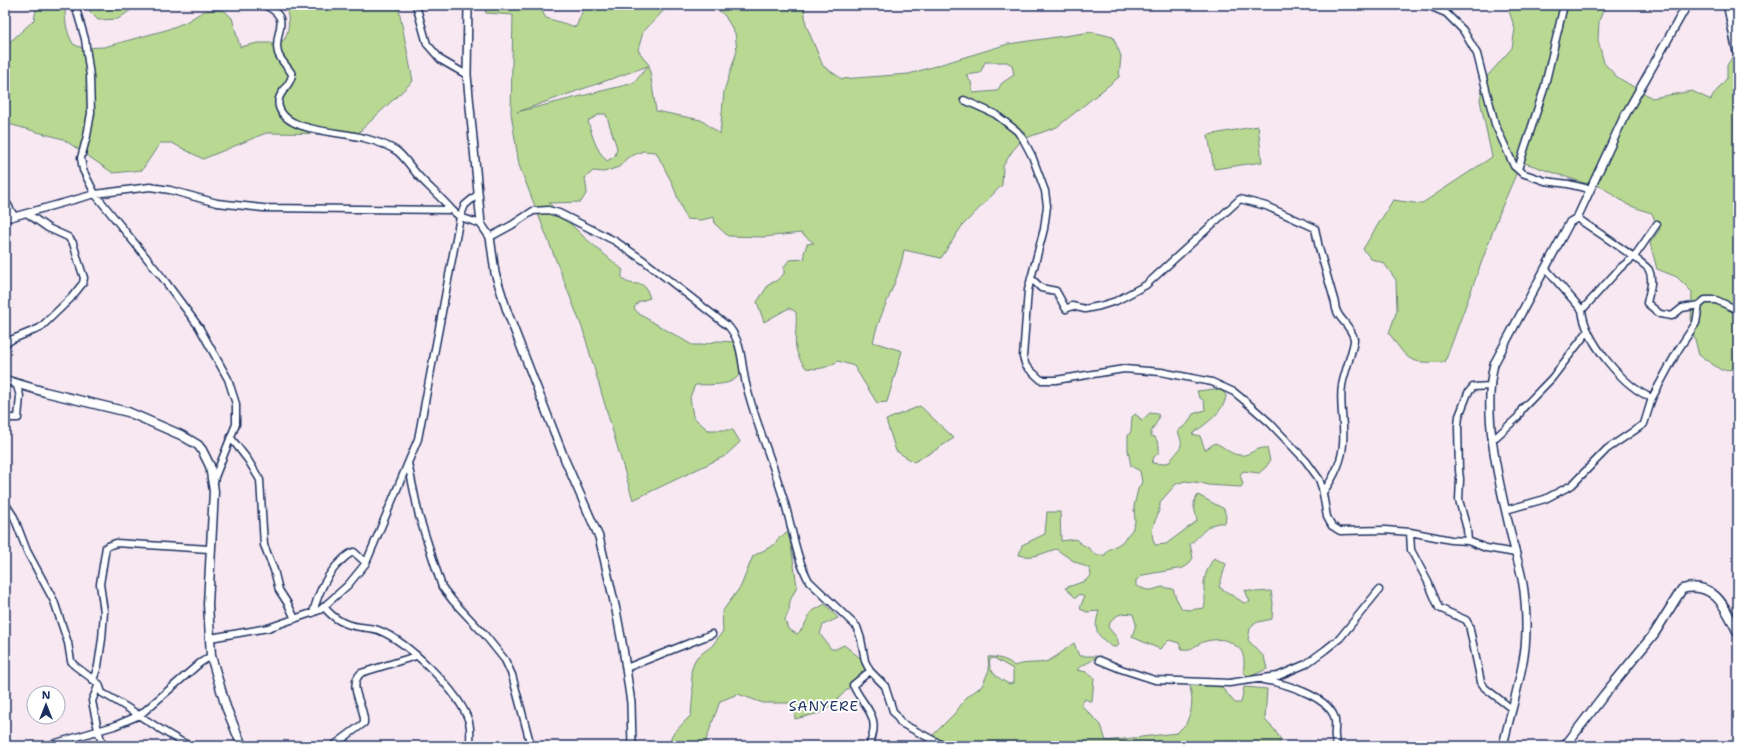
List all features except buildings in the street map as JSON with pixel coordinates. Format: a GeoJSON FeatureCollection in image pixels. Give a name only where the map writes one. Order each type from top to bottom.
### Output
{"type":"FeatureCollection","features":[{"type":"Feature","properties":{"kind":"highway"},"geometry":{"type":"LineString","coordinates":[[1728,5],[1738,50]]}},
{"type":"Feature","properties":{"kind":"main road"},"geometry":{"type":"LineString","coordinates":[[5,380],[16,382],[45,392],[128,412],[181,435],[198,445],[202,450],[210,466],[214,491],[208,604],[211,656],[226,707],[242,746]]}},
{"type":"Feature","properties":{"kind":"main road"},"geometry":{"type":"LineString","coordinates":[[1565,746],[1654,634],[1682,589],[1690,587],[1712,592],[1726,608],[1738,632]]}},
{"type":"Feature","properties":{"kind":"street"},"geometry":{"type":"LineString","coordinates":[[75,5],[85,39],[90,76],[91,113],[81,158],[83,170],[95,194],[162,277],[203,334],[228,379],[236,404],[236,424],[214,477],[214,491]]}},
{"type":"Feature","properties":{"kind":"street"},"geometry":{"type":"LineString","coordinates":[[264,5],[275,10],[280,18],[278,52],[292,74],[291,80],[278,99],[278,104],[283,116],[294,124],[364,138],[392,148],[402,156],[416,174],[460,217],[481,224]]}},
{"type":"Feature","properties":{"kind":"street"},"geometry":{"type":"LineString","coordinates":[[416,5],[427,44],[441,60],[466,75]]}},
{"type":"Feature","properties":{"kind":"street"},"geometry":{"type":"LineString","coordinates":[[468,5],[466,75],[481,224],[490,237],[494,273],[507,311],[565,460],[599,537],[616,610],[626,668],[631,703],[632,746]]}},
{"type":"Feature","properties":{"kind":"street"},"geometry":{"type":"LineString","coordinates":[[1427,5],[1446,13],[1463,30],[1477,54],[1496,124],[1510,159],[1518,170],[1545,182],[1568,184],[1589,189]]}},
{"type":"Feature","properties":{"kind":"street"},"geometry":{"type":"LineString","coordinates":[[1518,170],[1544,89],[1564,5]]}},
{"type":"Feature","properties":{"kind":"street"},"geometry":{"type":"LineString","coordinates":[[1503,746],[1525,648],[1526,615],[1524,589],[1506,510],[1493,438],[1490,381],[1494,364],[1570,222],[1577,218],[1589,189],[1623,119],[1687,5]]}},
{"type":"Feature","properties":{"kind":"street"},"geometry":{"type":"LineString","coordinates":[[964,100],[995,114],[1018,131],[1024,139],[1035,163],[1045,191],[1047,206],[1044,229],[1028,290],[1024,356],[1026,366],[1040,380],[1056,380],[1124,369],[1161,372],[1212,382],[1234,392],[1270,423],[1306,461],[1316,475],[1322,488],[1328,517],[1332,526],[1340,531],[1385,530],[1410,532],[1451,540],[1468,541],[1486,548],[1516,553]]}},
{"type":"Feature","properties":{"kind":"street"},"geometry":{"type":"LineString","coordinates":[[5,219],[28,214],[95,194],[150,187],[170,190],[216,203],[263,208],[452,210]]}},
{"type":"Feature","properties":{"kind":"street"},"geometry":{"type":"LineString","coordinates":[[210,638],[264,629],[313,613],[324,607],[348,585],[366,564],[418,439],[460,217],[465,205],[477,195]]}},
{"type":"Feature","properties":{"kind":"street"},"geometry":{"type":"LineString","coordinates":[[1031,278],[1040,288],[1056,291],[1066,309],[1072,306],[1085,309],[1116,301],[1146,285],[1240,199],[1266,206],[1315,228],[1319,248],[1335,303],[1335,309],[1350,328],[1355,341],[1347,364],[1342,387],[1343,443],[1340,458],[1331,481],[1324,491],[1322,488]]}},
{"type":"Feature","properties":{"kind":"street"},"geometry":{"type":"LineString","coordinates":[[5,200],[14,216]]}},
{"type":"Feature","properties":{"kind":"street"},"geometry":{"type":"LineString","coordinates":[[490,237],[533,211],[548,210],[559,212],[615,242],[643,260],[729,327],[735,334],[740,349],[746,384],[763,440],[783,495],[797,553],[804,572],[809,581],[857,627],[865,661],[870,671],[885,686],[893,711],[901,723],[944,746]]}},
{"type":"Feature","properties":{"kind":"street"},"geometry":{"type":"LineString","coordinates":[[5,344],[13,339],[40,328],[71,298],[83,283],[84,278],[73,243],[68,237],[48,228],[28,214]]}},
{"type":"Feature","properties":{"kind":"street"},"geometry":{"type":"LineString","coordinates":[[1577,218],[1649,268],[1652,278],[1647,303],[1660,314],[1672,316],[1682,308],[1699,305],[1705,300],[1716,300],[1738,310]]}},
{"type":"Feature","properties":{"kind":"street"},"geometry":{"type":"LineString","coordinates":[[1582,310],[1620,268],[1634,257],[1657,224]]}},
{"type":"Feature","properties":{"kind":"street"},"geometry":{"type":"LineString","coordinates":[[1546,269],[1582,310],[1588,331],[1597,347],[1623,378],[1642,394],[1652,398]]}},
{"type":"Feature","properties":{"kind":"street"},"geometry":{"type":"LineString","coordinates":[[1506,510],[1545,499],[1572,485],[1607,449],[1644,424],[1652,398],[1678,350],[1696,323],[1699,305]]}},
{"type":"Feature","properties":{"kind":"street"},"geometry":{"type":"LineString","coordinates":[[1493,438],[1518,417],[1522,409],[1552,378],[1588,331]]}},
{"type":"Feature","properties":{"kind":"street"},"geometry":{"type":"LineString","coordinates":[[5,420],[18,418],[20,396],[16,382]]}},
{"type":"Feature","properties":{"kind":"street"},"geometry":{"type":"LineString","coordinates":[[1468,541],[1467,529],[1459,500],[1459,416],[1468,393],[1473,387],[1491,386]]}},
{"type":"Feature","properties":{"kind":"street"},"geometry":{"type":"LineString","coordinates":[[231,438],[248,460],[260,480],[264,545],[274,570],[279,590],[295,619]]}},
{"type":"Feature","properties":{"kind":"street"},"geometry":{"type":"LineString","coordinates":[[408,463],[419,516],[442,587],[505,660],[512,675],[531,746]]}},
{"type":"Feature","properties":{"kind":"street"},"geometry":{"type":"LineString","coordinates":[[5,503],[14,517],[27,551],[54,601],[64,629],[71,661],[74,665],[100,684],[102,693],[140,715],[177,740],[190,746]]}},
{"type":"Feature","properties":{"kind":"street"},"geometry":{"type":"LineString","coordinates":[[1410,532],[1411,550],[1428,582],[1439,608],[1466,620],[1469,625],[1482,682],[1486,688],[1512,709]]}},
{"type":"Feature","properties":{"kind":"street"},"geometry":{"type":"LineString","coordinates":[[93,680],[98,666],[102,639],[104,612],[100,584],[106,547],[116,543],[210,549]]}},
{"type":"Feature","properties":{"kind":"street"},"geometry":{"type":"LineString","coordinates":[[313,613],[320,589],[338,564],[351,552],[354,552],[366,564]]}},
{"type":"Feature","properties":{"kind":"street"},"geometry":{"type":"LineString","coordinates":[[1099,660],[1155,680],[1229,683],[1278,676],[1306,664],[1340,638],[1379,590]]}},
{"type":"Feature","properties":{"kind":"street"},"geometry":{"type":"LineString","coordinates":[[324,607],[337,620],[356,626],[372,628],[384,633],[436,672],[462,708],[469,722],[470,746]]}},
{"type":"Feature","properties":{"kind":"street"},"geometry":{"type":"LineString","coordinates":[[626,668],[712,634]]}},
{"type":"Feature","properties":{"kind":"street"},"geometry":{"type":"LineString","coordinates":[[46,746],[140,715],[200,663],[211,656]]}},
{"type":"Feature","properties":{"kind":"street"},"geometry":{"type":"LineString","coordinates":[[333,746],[364,723],[355,686],[358,676],[361,673],[416,656]]}},
{"type":"Feature","properties":{"kind":"street"},"geometry":{"type":"LineString","coordinates":[[869,746],[874,730],[873,719],[870,711],[853,686],[870,671]]}},
{"type":"Feature","properties":{"kind":"street"},"geometry":{"type":"LineString","coordinates":[[1257,678],[1283,683],[1314,697],[1328,706],[1334,717],[1334,742],[1338,746]]}},
{"type":"Feature","properties":{"kind":"street"},"geometry":{"type":"LineString","coordinates":[[100,684],[92,701],[103,746]]}},
{"type":"Feature","properties":{"kind":"street"},"geometry":{"type":"LineString","coordinates":[[71,746],[74,738]]}},
{"type":"Feature","properties":{"kind":"green space"},"geometry":{"type":"Polygon","coordinates":[[[35,5],[63,5],[65,7],[66,26],[69,35],[73,44],[82,48],[104,47],[166,30],[186,22],[204,11],[215,10],[225,11],[232,18],[240,47],[258,43],[278,43],[285,39],[288,30],[288,18],[284,5],[398,5],[413,81],[357,134],[266,133],[203,159],[172,143],[160,143],[142,170],[113,173],[63,139],[5,123],[5,41],[11,41],[34,20],[36,10],[35,5]]]}},
{"type":"Feature","properties":{"kind":"green space"},"geometry":{"type":"Polygon","coordinates":[[[87,5],[136,5],[118,19],[98,20],[91,13],[87,5]]]}},
{"type":"Feature","properties":{"kind":"green space"},"geometry":{"type":"Polygon","coordinates":[[[483,5],[538,5],[546,18],[576,27],[585,5],[669,5],[643,32],[638,50],[649,65],[656,111],[701,120],[720,134],[724,91],[737,51],[735,33],[725,16],[713,5],[804,5],[806,25],[823,66],[842,79],[909,74],[1008,44],[1092,32],[1113,37],[1121,56],[1119,77],[1057,127],[1023,139],[1013,150],[1003,166],[1002,185],[962,226],[941,258],[904,250],[902,262],[876,330],[873,342],[902,351],[887,402],[877,403],[854,366],[838,361],[823,368],[806,368],[801,361],[796,347],[796,312],[789,308],[764,322],[757,302],[769,284],[776,281],[784,274],[784,267],[789,260],[805,259],[804,253],[807,244],[814,243],[801,233],[763,237],[728,236],[715,224],[714,217],[701,220],[686,219],[672,183],[656,152],[643,151],[627,158],[619,167],[604,172],[593,171],[585,178],[587,192],[581,202],[549,203],[585,238],[623,270],[622,278],[624,280],[634,284],[641,284],[646,288],[650,298],[638,302],[634,308],[639,314],[692,345],[702,345],[717,341],[735,342],[744,351],[744,363],[737,378],[731,382],[723,384],[695,385],[690,397],[693,417],[708,430],[733,430],[740,442],[725,456],[633,500],[583,330],[519,165],[511,113],[513,15],[486,13],[483,5]],[[985,62],[980,73],[966,75],[971,82],[973,93],[997,91],[1002,83],[1014,75],[1012,65],[1007,62],[985,62]],[[648,66],[517,112],[634,83],[648,66]],[[600,114],[588,121],[597,147],[607,161],[615,156],[617,148],[606,114],[600,114]]]}},
{"type":"Feature","properties":{"kind":"green space"},"geometry":{"type":"Polygon","coordinates":[[[1507,5],[1605,5],[1599,21],[1598,40],[1604,63],[1617,77],[1652,98],[1692,91],[1711,100],[1727,78],[1727,65],[1738,49],[1738,369],[1721,370],[1699,355],[1691,324],[1692,292],[1677,277],[1657,269],[1650,243],[1660,229],[1651,213],[1628,205],[1602,187],[1581,182],[1522,162],[1524,166],[1520,165],[1501,209],[1445,362],[1424,362],[1411,359],[1406,356],[1389,333],[1397,310],[1396,280],[1384,263],[1371,259],[1363,249],[1393,200],[1421,204],[1492,157],[1480,100],[1484,80],[1512,48],[1515,29],[1507,5]]]}},
{"type":"Feature","properties":{"kind":"green space"},"geometry":{"type":"Polygon","coordinates":[[[1258,126],[1262,162],[1214,169],[1208,135],[1258,126]]]}},
{"type":"Feature","properties":{"kind":"green space"},"geometry":{"type":"Polygon","coordinates":[[[1215,389],[1222,391],[1226,395],[1222,407],[1213,418],[1192,434],[1200,436],[1205,450],[1215,443],[1232,453],[1239,455],[1246,455],[1259,449],[1267,448],[1270,461],[1259,473],[1243,471],[1240,475],[1243,484],[1241,487],[1208,485],[1185,481],[1176,484],[1160,502],[1160,508],[1152,532],[1155,545],[1166,544],[1197,521],[1194,502],[1198,495],[1224,509],[1226,517],[1225,523],[1210,526],[1190,544],[1193,558],[1188,565],[1183,568],[1143,575],[1136,580],[1136,586],[1147,590],[1162,587],[1173,589],[1182,609],[1189,610],[1204,608],[1205,580],[1210,564],[1214,558],[1226,564],[1219,587],[1244,603],[1250,602],[1245,590],[1257,592],[1271,591],[1273,604],[1272,619],[1254,623],[1250,629],[1248,640],[1264,657],[1267,669],[1249,677],[1243,672],[1243,654],[1239,648],[1229,641],[1209,641],[1188,649],[1182,649],[1179,643],[1169,640],[1160,649],[1132,637],[1136,624],[1133,614],[1121,614],[1112,620],[1108,627],[1117,638],[1119,645],[1116,647],[1111,646],[1101,638],[1097,631],[1096,624],[1099,611],[1087,612],[1080,609],[1084,597],[1079,594],[1076,598],[1065,588],[1085,581],[1091,576],[1090,569],[1072,560],[1056,549],[1033,556],[1019,555],[1022,545],[1045,534],[1047,512],[1060,512],[1061,541],[1076,539],[1090,549],[1094,554],[1098,555],[1105,555],[1108,550],[1121,543],[1132,530],[1135,522],[1134,506],[1138,489],[1142,482],[1140,471],[1131,466],[1128,450],[1128,436],[1131,431],[1132,417],[1135,414],[1141,421],[1150,413],[1158,414],[1159,418],[1151,432],[1151,436],[1155,437],[1159,445],[1159,452],[1154,457],[1152,463],[1160,464],[1170,462],[1181,445],[1178,431],[1188,423],[1193,414],[1205,410],[1204,401],[1199,397],[1197,391],[1215,389]]]}},
{"type":"Feature","properties":{"kind":"green space"},"geometry":{"type":"Polygon","coordinates":[[[920,406],[954,438],[914,462],[896,451],[886,420],[920,406]]]}},
{"type":"Feature","properties":{"kind":"green space"},"geometry":{"type":"Polygon","coordinates":[[[789,532],[797,586],[790,601],[789,610],[785,620],[788,629],[797,634],[803,628],[811,612],[825,604],[838,618],[823,625],[820,634],[831,649],[836,649],[844,645],[870,666],[833,704],[820,713],[795,719],[794,703],[763,703],[738,694],[720,701],[704,746],[668,746],[672,735],[691,715],[693,691],[691,672],[694,662],[697,657],[712,646],[723,631],[722,612],[741,586],[753,556],[774,545],[780,537],[789,532]]]}},
{"type":"Feature","properties":{"kind":"green space"},"geometry":{"type":"Polygon","coordinates":[[[1074,643],[1079,656],[1096,656],[1092,661],[1081,666],[1077,670],[1086,672],[1094,678],[1092,702],[1085,699],[1081,705],[1101,725],[1106,741],[1177,733],[1186,724],[1191,711],[1192,700],[1189,678],[1218,683],[1235,703],[1241,703],[1244,687],[1267,689],[1265,720],[1274,729],[1282,741],[1269,747],[1236,742],[1223,743],[1223,746],[931,746],[926,742],[955,713],[967,697],[982,686],[989,670],[988,657],[1002,659],[1014,666],[1041,663],[1052,659],[1074,643]],[[994,658],[990,659],[990,667],[992,671],[1001,680],[1009,684],[1013,683],[1013,669],[994,658]]]}},
{"type":"Feature","properties":{"kind":"district","name":"SANYERE"},"geometry":{"type":"Point","coordinates":[824,706]}}]}
